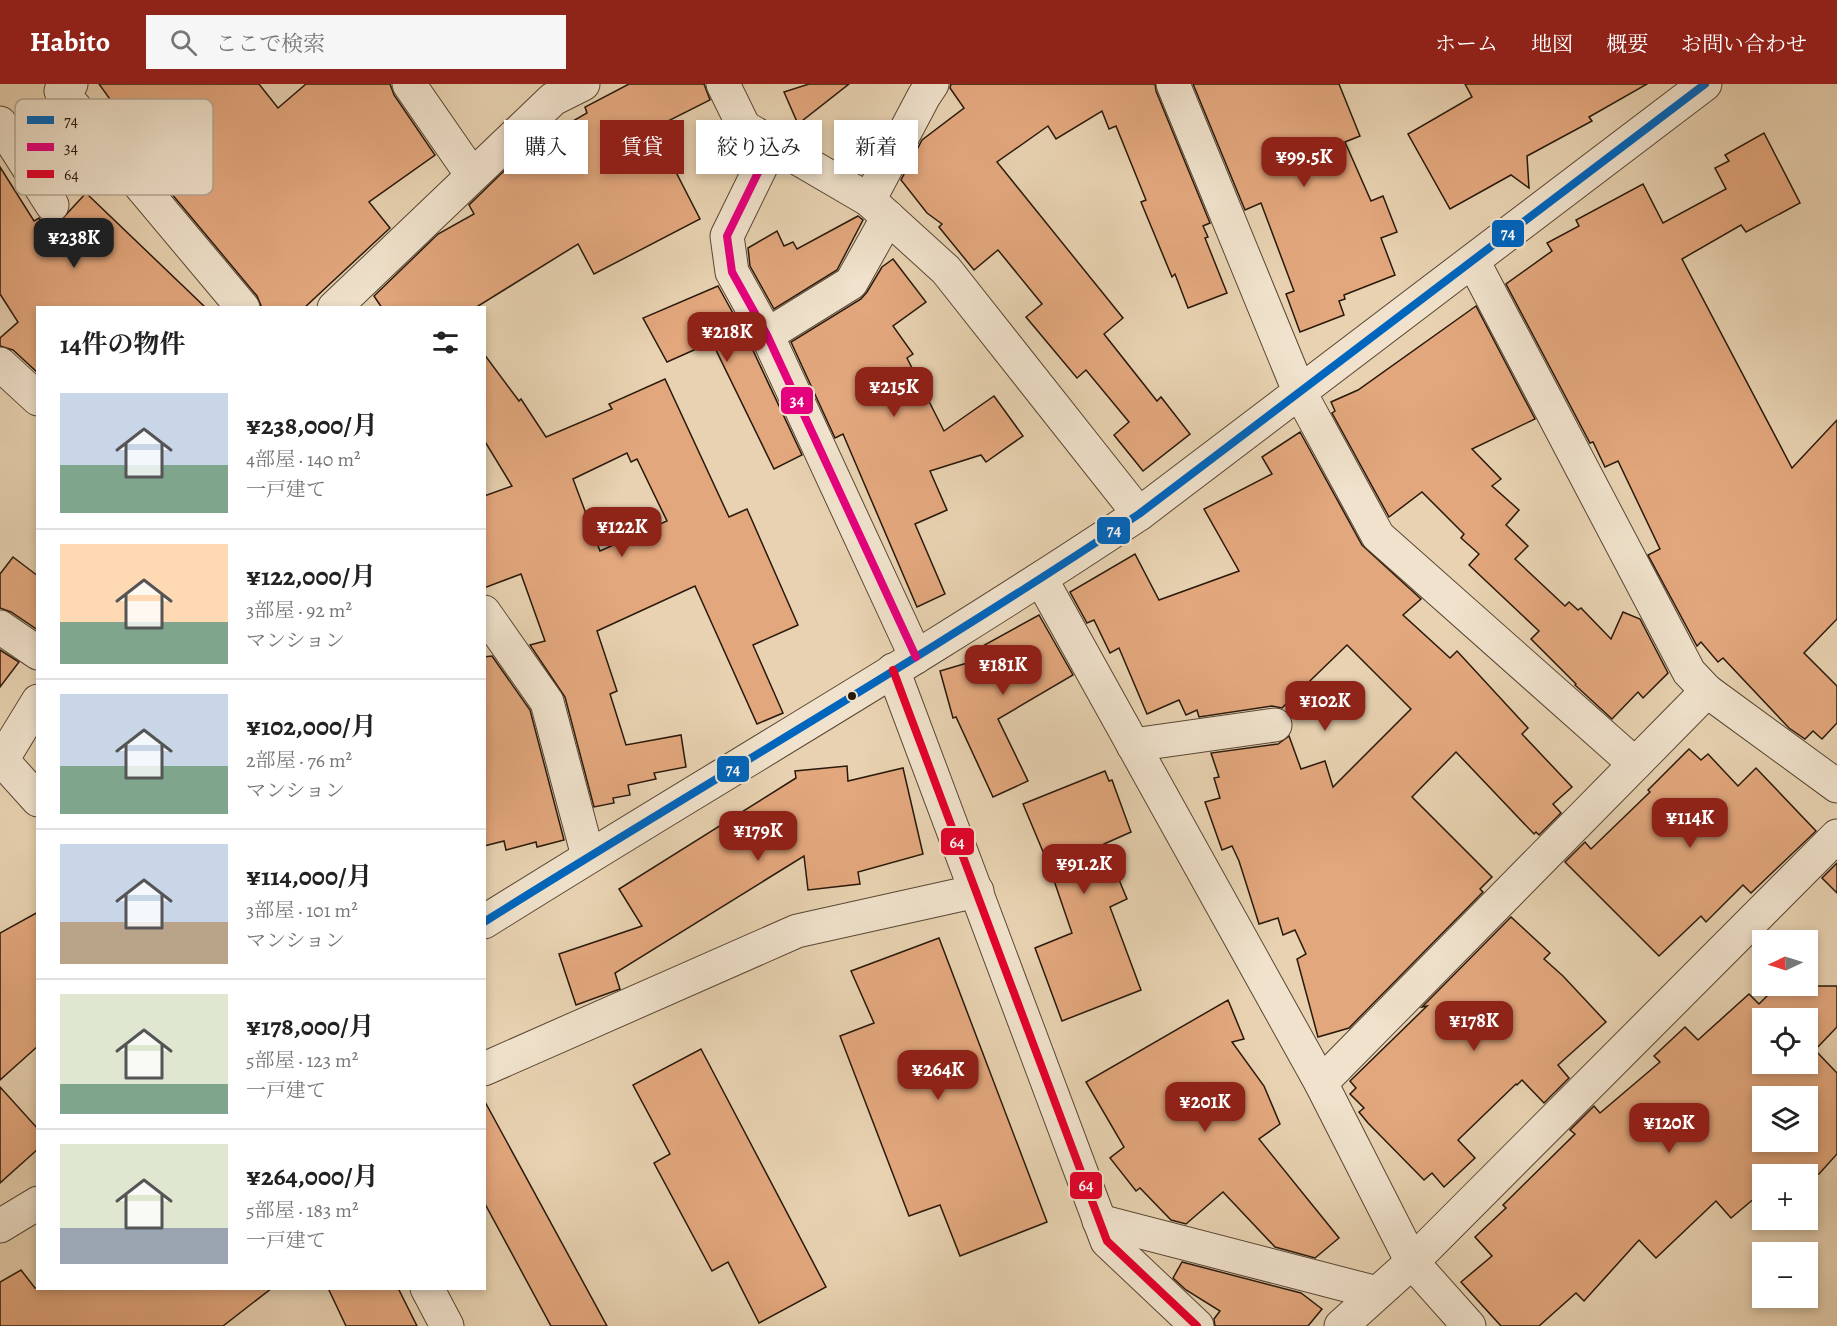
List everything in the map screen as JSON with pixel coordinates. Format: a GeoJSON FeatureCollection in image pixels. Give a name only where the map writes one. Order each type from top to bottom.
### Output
{"type":"FeatureCollection","features":[{"type":"Feature","properties":{"kind":"street"},"geometry":{"type":"LineString","coordinates":[[68,99],[61,91],[71,84]]}},
{"type":"Feature","properties":{"kind":"street"},"geometry":{"type":"LineString","coordinates":[[409,84],[472,175]]}},
{"type":"Feature","properties":{"kind":"street"},"geometry":{"type":"LineString","coordinates":[[336,306],[553,99],[583,84]]}},
{"type":"Feature","properties":{"kind":"street"},"geometry":{"type":"LineString","coordinates":[[723,84],[741,120]]}},
{"type":"Feature","properties":{"kind":"street"},"geometry":{"type":"LineString","coordinates":[[1173,84],[1299,391],[1378,536],[1635,764]]}},
{"type":"Feature","properties":{"kind":"street"},"geometry":{"type":"LineString","coordinates":[[486,921],[588,856],[905,664],[1041,579],[1139,514],[1705,84]]}},
{"type":"Feature","properties":{"kind":"street"},"geometry":{"type":"LineString","coordinates":[[767,335],[851,283],[925,88]]}},
{"type":"Feature","properties":{"kind":"street"},"geometry":{"type":"LineString","coordinates":[[0,123],[15,147]]}},
{"type":"Feature","properties":{"kind":"street"},"geometry":{"type":"LineString","coordinates":[[758,174],[728,236],[732,272],[767,335],[905,664],[977,891],[1107,1241],[1197,1326]]}},
{"type":"Feature","properties":{"kind":"street"},"geometry":{"type":"LineString","coordinates":[[822,174],[879,208],[946,270],[1139,514]]}},
{"type":"Feature","properties":{"kind":"street"},"geometry":{"type":"LineString","coordinates":[[46,195],[52,205]]}},
{"type":"Feature","properties":{"kind":"street"},"geometry":{"type":"LineString","coordinates":[[148,195],[241,306]]}},
{"type":"Feature","properties":{"kind":"street"},"geometry":{"type":"LineString","coordinates":[[1473,261],[1689,672],[1707,691],[1837,786]]}},
{"type":"Feature","properties":{"kind":"street"},"geometry":{"type":"LineString","coordinates":[[0,364],[36,397]]}},
{"type":"Feature","properties":{"kind":"street"},"geometry":{"type":"LineString","coordinates":[[1041,579],[1321,1083],[1412,1262],[1469,1326]]}},
{"type":"Feature","properties":{"kind":"street"},"geometry":{"type":"LineString","coordinates":[[486,615],[547,702],[588,856]]}},
{"type":"Feature","properties":{"kind":"street"},"geometry":{"type":"LineString","coordinates":[[0,627],[36,652]]}},
{"type":"Feature","properties":{"kind":"street"},"geometry":{"type":"LineString","coordinates":[[1321,1083],[1707,691]]}},
{"type":"Feature","properties":{"kind":"street"},"geometry":{"type":"LineString","coordinates":[[36,704],[2,760],[36,798]]}},
{"type":"Feature","properties":{"kind":"street"},"geometry":{"type":"LineString","coordinates":[[1133,745],[1275,725]]}},
{"type":"Feature","properties":{"kind":"street"},"geometry":{"type":"LineString","coordinates":[[1341,1326],[1412,1262],[1837,836]]}},
{"type":"Feature","properties":{"kind":"street"},"geometry":{"type":"LineString","coordinates":[[486,1068],[797,931],[977,891]]}},
{"type":"Feature","properties":{"kind":"street"},"geometry":{"type":"LineString","coordinates":[[0,1226],[36,1204]]}},
{"type":"Feature","properties":{"kind":"street"},"geometry":{"type":"LineString","coordinates":[[1099,1221],[1377,1293]]}},
{"type":"Feature","properties":{"kind":"street"},"geometry":{"type":"LineString","coordinates":[[428,1290],[447,1326]]}},
{"type":"Feature","properties":{"kind":"building"},"geometry":{"type":"Polygon","coordinates":[[[99,84],[259,84],[278,108],[306,84],[390,84],[394,95],[435,155],[369,202],[390,228],[306,306],[261,306],[257,296],[173,195],[213,195],[213,99],[110,99],[99,84]]]}},
{"type":"Feature","properties":{"kind":"building"},"geometry":{"type":"Polygon","coordinates":[[[629,84],[704,84],[710,100],[670,120],[600,120],[600,174],[677,174],[700,219],[594,274],[578,244],[478,306],[381,306],[374,296],[438,234],[474,214],[469,205],[504,171],[504,174],[588,174],[588,120],[575,120],[587,113],[585,107],[629,84]]]}},
{"type":"Feature","properties":{"kind":"building"},"geometry":{"type":"Polygon","coordinates":[[[809,84],[849,84],[803,120],[796,120],[784,92],[809,84]]]}},
{"type":"Feature","properties":{"kind":"building"},"geometry":{"type":"Polygon","coordinates":[[[951,84],[1155,84],[1210,223],[1203,226],[1208,237],[1205,238],[1227,293],[1188,308],[1175,274],[1172,277],[1141,202],[1146,200],[1116,126],[1109,129],[1102,111],[1056,139],[1048,126],[997,162],[1123,318],[1104,334],[1157,401],[1161,397],[1190,434],[1143,471],[1114,435],[1129,422],[1086,370],[1077,378],[1026,317],[1042,304],[998,250],[974,270],[939,227],[942,224],[927,213],[901,180],[904,174],[918,174],[918,148],[922,140],[964,108],[950,88],[951,84]]]}},
{"type":"Feature","properties":{"kind":"building"},"geometry":{"type":"Polygon","coordinates":[[[1193,84],[1339,84],[1360,136],[1345,142],[1371,201],[1383,196],[1397,232],[1381,238],[1395,275],[1344,295],[1345,299],[1339,301],[1344,315],[1300,332],[1286,294],[1294,291],[1261,203],[1245,210],[1193,84]]]}},
{"type":"Feature","properties":{"kind":"building"},"geometry":{"type":"Polygon","coordinates":[[[1465,84],[1647,84],[1589,117],[1592,121],[1527,156],[1529,188],[1511,175],[1450,209],[1408,134],[1472,97],[1465,84]]]}},
{"type":"Feature","properties":{"kind":"building"},"geometry":{"type":"Polygon","coordinates":[[[1764,133],[1800,203],[1746,232],[1741,225],[1682,259],[1792,468],[1837,420],[1837,619],[1804,653],[1837,686],[1837,723],[1822,739],[1813,731],[1805,739],[1789,728],[1723,658],[1718,662],[1701,642],[1697,646],[1648,555],[1660,549],[1618,461],[1605,467],[1506,284],[1552,251],[1547,243],[1579,226],[1576,220],[1643,184],[1663,223],[1726,189],[1715,168],[1729,161],[1725,155],[1764,133]]]}},
{"type":"Feature","properties":{"kind":"building"},"geometry":{"type":"Polygon","coordinates":[[[0,167],[15,191],[15,195],[18,195],[34,221],[39,218],[49,233],[84,195],[88,195],[204,306],[36,306],[36,371],[13,350],[0,346],[0,338],[18,322],[0,294],[0,167]]]}},
{"type":"Feature","properties":{"kind":"building"},"geometry":{"type":"Polygon","coordinates":[[[858,216],[863,220],[837,270],[774,309],[750,266],[748,248],[777,231],[784,246],[793,242],[797,249],[858,216]]]}},
{"type":"Feature","properties":{"kind":"building"},"geometry":{"type":"Polygon","coordinates":[[[893,259],[926,302],[893,326],[913,354],[907,358],[944,431],[994,396],[1023,436],[986,462],[981,455],[930,471],[947,510],[915,524],[945,594],[917,607],[843,434],[835,438],[791,342],[861,299],[882,267],[893,259]]]}},
{"type":"Feature","properties":{"kind":"building"},"geometry":{"type":"Polygon","coordinates":[[[718,286],[750,344],[802,455],[774,469],[712,342],[667,362],[643,318],[718,286]]]}},
{"type":"Feature","properties":{"kind":"building"},"geometry":{"type":"Polygon","coordinates":[[[1476,306],[1535,419],[1472,449],[1501,479],[1492,486],[1519,510],[1506,525],[1528,546],[1515,559],[1565,606],[1569,602],[1578,610],[1581,608],[1611,639],[1623,612],[1640,619],[1668,673],[1643,698],[1638,692],[1612,719],[1575,685],[1531,639],[1539,631],[1469,565],[1479,554],[1461,538],[1464,534],[1422,492],[1389,517],[1332,413],[1335,411],[1331,402],[1358,390],[1476,306]]]}},
{"type":"Feature","properties":{"kind":"building"},"geometry":{"type":"Polygon","coordinates":[[[486,357],[519,401],[521,399],[546,437],[612,409],[609,404],[665,379],[729,517],[747,509],[798,625],[753,645],[783,713],[757,724],[695,586],[597,631],[617,691],[610,694],[626,745],[681,735],[686,767],[654,773],[656,779],[628,785],[630,795],[613,798],[614,803],[594,807],[565,697],[530,645],[545,641],[521,574],[486,587],[486,495],[512,486],[486,443],[486,357]],[[627,453],[573,479],[600,551],[667,521],[637,459],[631,462],[627,453]]]}},
{"type":"Feature","properties":{"kind":"building"},"geometry":{"type":"Polygon","coordinates":[[[1300,432],[1362,545],[1421,599],[1403,615],[1450,658],[1457,651],[1528,728],[1522,734],[1572,787],[1553,804],[1561,813],[1539,835],[1536,832],[1534,834],[1456,752],[1412,797],[1492,877],[1480,889],[1483,892],[1349,1028],[1318,1037],[1297,959],[1306,954],[1295,930],[1283,935],[1278,918],[1259,924],[1232,846],[1222,850],[1205,802],[1220,798],[1214,778],[1219,777],[1211,753],[1278,744],[1289,736],[1301,769],[1325,761],[1333,787],[1411,709],[1347,645],[1282,708],[1272,706],[1199,717],[1197,710],[1186,715],[1179,700],[1147,714],[1119,648],[1110,653],[1094,620],[1087,623],[1070,592],[1135,554],[1159,600],[1239,571],[1204,509],[1272,474],[1262,457],[1300,432]]]}},
{"type":"Feature","properties":{"kind":"building"},"geometry":{"type":"Polygon","coordinates":[[[13,557],[36,574],[36,629],[11,612],[0,608],[0,574],[13,557]]]}},
{"type":"Feature","properties":{"kind":"building"},"geometry":{"type":"Polygon","coordinates":[[[1039,615],[1073,675],[998,719],[1028,781],[993,797],[956,717],[953,718],[940,671],[984,658],[979,648],[1039,615]]]}},
{"type":"Feature","properties":{"kind":"building"},"geometry":{"type":"Polygon","coordinates":[[[0,650],[19,662],[0,687],[0,650]]]}},
{"type":"Feature","properties":{"kind":"building"},"geometry":{"type":"Polygon","coordinates":[[[492,656],[530,710],[564,840],[537,847],[536,842],[506,850],[504,841],[486,846],[486,657],[492,656]]]}},
{"type":"Feature","properties":{"kind":"building"},"geometry":{"type":"Polygon","coordinates":[[[1689,749],[1701,760],[1708,754],[1738,786],[1756,768],[1816,831],[1751,893],[1743,885],[1706,922],[1701,916],[1659,956],[1565,862],[1585,842],[1591,849],[1650,792],[1648,790],[1689,749]]]}},
{"type":"Feature","properties":{"kind":"building"},"geometry":{"type":"Polygon","coordinates":[[[847,766],[848,781],[903,768],[923,854],[858,872],[860,884],[808,890],[804,856],[615,973],[620,989],[576,1005],[559,954],[642,926],[619,889],[796,778],[795,771],[847,766]]]}},
{"type":"Feature","properties":{"kind":"building"},"geometry":{"type":"Polygon","coordinates":[[[1105,771],[1109,781],[1112,780],[1131,832],[1104,844],[1127,899],[1110,907],[1141,990],[1062,1021],[1035,948],[1072,933],[1049,866],[1023,804],[1105,771]]]}},
{"type":"Feature","properties":{"kind":"building"},"geometry":{"type":"Polygon","coordinates":[[[1837,863],[1837,893],[1822,878],[1837,863]]]}},
{"type":"Feature","properties":{"kind":"building"},"geometry":{"type":"Polygon","coordinates":[[[36,913],[36,1048],[0,1080],[0,933],[36,913]]]}},
{"type":"Feature","properties":{"kind":"building"},"geometry":{"type":"Polygon","coordinates":[[[1511,917],[1550,953],[1544,959],[1606,1022],[1558,1065],[1569,1078],[1544,1103],[1522,1080],[1458,1140],[1475,1158],[1444,1187],[1432,1173],[1424,1180],[1368,1123],[1359,1112],[1364,1108],[1350,1094],[1356,1088],[1350,1081],[1427,1006],[1422,1007],[1511,917]]]}},
{"type":"Feature","properties":{"kind":"building"},"geometry":{"type":"Polygon","coordinates":[[[939,938],[1047,1222],[960,1256],[940,1205],[909,1216],[840,1036],[874,1023],[851,971],[939,938]]]}},
{"type":"Feature","properties":{"kind":"building"},"geometry":{"type":"Polygon","coordinates":[[[1818,986],[1837,986],[1837,1027],[1818,1047],[1818,1008],[1752,1008],[1752,1074],[1818,1074],[1818,1053],[1837,1073],[1837,1154],[1819,1174],[1818,1164],[1752,1164],[1752,1200],[1731,1218],[1716,1201],[1656,1258],[1639,1240],[1584,1301],[1576,1293],[1539,1326],[1501,1326],[1461,1282],[1492,1256],[1475,1237],[1506,1208],[1503,1205],[1575,1134],[1570,1130],[1594,1106],[1600,1113],[1660,1062],[1654,1056],[1685,1027],[1698,1040],[1749,994],[1759,1004],[1767,996],[1818,996],[1818,986]]]}},
{"type":"Feature","properties":{"kind":"building"},"geometry":{"type":"Polygon","coordinates":[[[1228,1000],[1244,1039],[1232,1042],[1264,1086],[1280,1124],[1259,1139],[1339,1238],[1315,1258],[1275,1247],[1223,1192],[1186,1224],[1171,1220],[1140,1188],[1136,1191],[1110,1158],[1124,1147],[1086,1082],[1228,1000]]]}},
{"type":"Feature","properties":{"kind":"building"},"geometry":{"type":"Polygon","coordinates":[[[701,1049],[826,1287],[759,1323],[728,1262],[712,1271],[654,1163],[670,1154],[633,1085],[701,1049]]]}},
{"type":"Feature","properties":{"kind":"building"},"geometry":{"type":"Polygon","coordinates":[[[0,1087],[36,1127],[36,1151],[0,1183],[0,1087]]]}},
{"type":"Feature","properties":{"kind":"building"},"geometry":{"type":"Polygon","coordinates":[[[486,1104],[607,1326],[551,1326],[486,1206],[486,1104]]]}},
{"type":"Feature","properties":{"kind":"building"},"geometry":{"type":"Polygon","coordinates":[[[1182,1262],[1301,1293],[1322,1309],[1308,1326],[1215,1326],[1214,1319],[1220,1311],[1186,1290],[1173,1278],[1182,1262]]]}},
{"type":"Feature","properties":{"kind":"building"},"geometry":{"type":"Polygon","coordinates":[[[21,1270],[36,1290],[269,1290],[223,1326],[0,1326],[0,1282],[21,1270]]]}},
{"type":"Feature","properties":{"kind":"building"},"geometry":{"type":"Polygon","coordinates":[[[329,1290],[399,1290],[417,1326],[346,1326],[329,1290]]]}},
{"type":"Feature","properties":{"kind":"transit line","name":"74"},"geometry":{"type":"LineString","coordinates":[[486,921],[977,619],[1139,514],[1705,84]]}},
{"type":"Feature","properties":{"kind":"transit line","name":"34"},"geometry":{"type":"LineString","coordinates":[[757,174],[727,236],[732,272],[767,335],[916,657]]}},
{"type":"Feature","properties":{"kind":"transit line","name":"64"},"geometry":{"type":"LineString","coordinates":[[893,670],[1107,1241],[1197,1326]]}}]}
